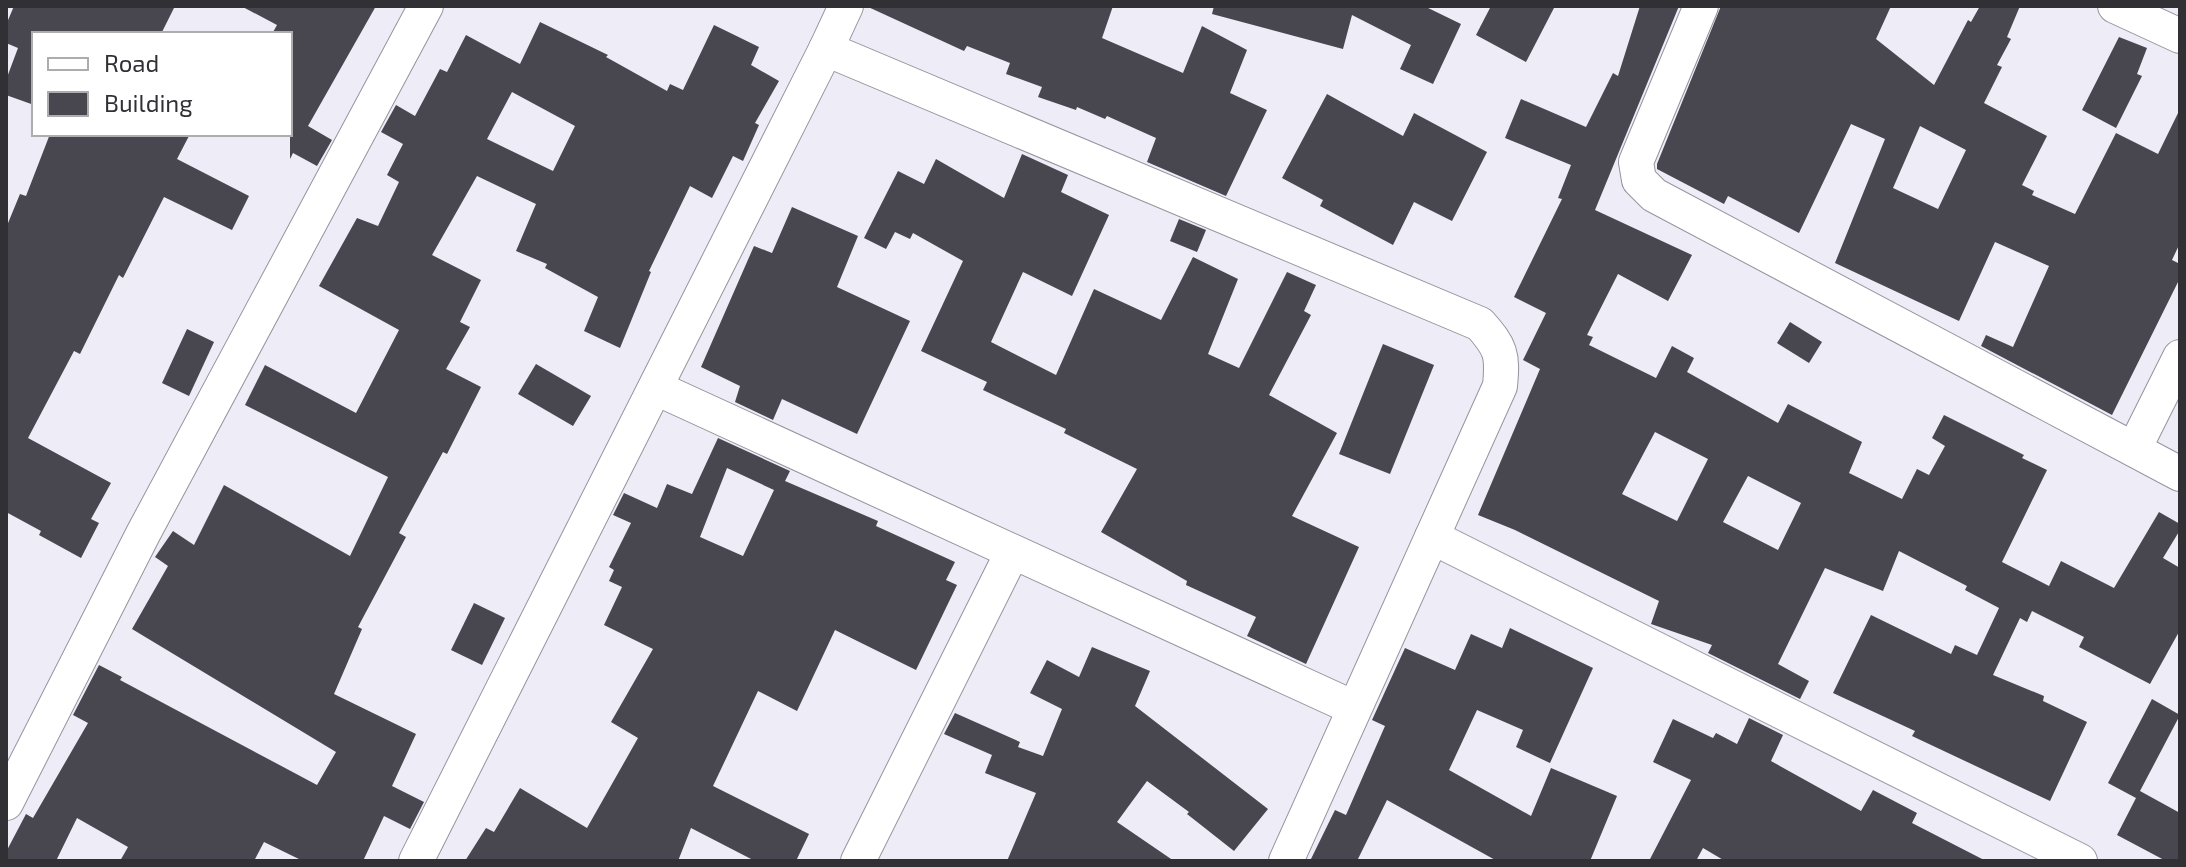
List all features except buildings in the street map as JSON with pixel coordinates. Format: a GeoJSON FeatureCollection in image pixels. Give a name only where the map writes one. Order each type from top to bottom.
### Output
{"type":"FeatureCollection","features":[{"type":"Feature","properties":{"kind":"street"},"geometry":{"type":"LineString","coordinates":[[6,803],[144,532],[426,6]]}},
{"type":"Feature","properties":{"kind":"street"},"geometry":{"type":"LineString","coordinates":[[416,861],[846,6]]}},
{"type":"Feature","properties":{"kind":"street"},"geometry":{"type":"LineString","coordinates":[[1701,6],[1636,162],[1639,180],[1654,195],[2180,474]]}},
{"type":"Feature","properties":{"kind":"street"},"geometry":{"type":"LineString","coordinates":[[2115,6],[2180,36]]}},
{"type":"Feature","properties":{"kind":"street"},"geometry":{"type":"LineString","coordinates":[[826,49],[1480,324],[1499,347],[1502,361],[1500,386],[1286,861]]}},
{"type":"Feature","properties":{"kind":"street"},"geometry":{"type":"LineString","coordinates":[[2134,449],[2180,357]]}},
{"type":"Feature","properties":{"kind":"street"},"geometry":{"type":"LineString","coordinates":[[656,388],[1354,708]]}},
{"type":"Feature","properties":{"kind":"street"},"geometry":{"type":"LineString","coordinates":[[1432,537],[2080,861]]}},
{"type":"Feature","properties":{"kind":"street"},"geometry":{"type":"LineString","coordinates":[[858,861],[1012,553]]}}]}
